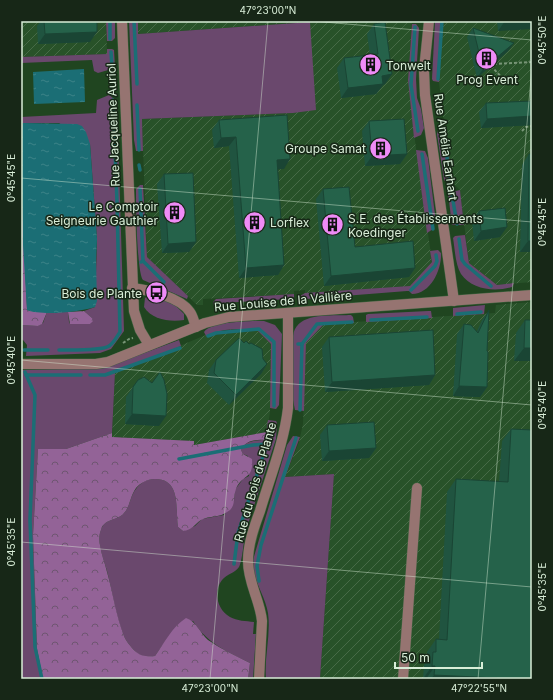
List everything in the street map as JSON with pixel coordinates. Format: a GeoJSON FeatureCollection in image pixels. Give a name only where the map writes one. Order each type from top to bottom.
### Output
{"type":"FeatureCollection","features":[{"type":"Feature","properties":{"kind":"street","name":"Rue Jacqueline Auriol"},"geometry":{"type":"LineString","coordinates":[[122,21],[132,288],[136,321],[149,345]]}},
{"type":"Feature","properties":{"kind":"street","name":"Rue Amélia Earhart"},"geometry":{"type":"LineString","coordinates":[[428,21],[424,70],[425,95],[454,301]]}},
{"type":"Feature","properties":{"kind":"street"},"geometry":{"type":"LineString","coordinates":[[132,288],[157,293],[179,302],[189,310],[196,327]]}},
{"type":"Feature","properties":{"kind":"street","name":"Rue Louise de la Vallière"},"geometry":{"type":"LineString","coordinates":[[21,364],[102,363],[125,356],[149,345],[217,319],[229,317],[532,295]]}},
{"type":"Feature","properties":{"kind":"street","name":"Rue du Bois de Plante"},"geometry":{"type":"LineString","coordinates":[[259,679],[262,621],[261,613],[250,580],[248,560],[251,538],[287,421],[288,313]]}},
{"type":"Feature","properties":{"kind":"street"},"geometry":{"type":"LineString","coordinates":[[403,679],[417,488]]}},
{"type":"Feature","properties":{"kind":"path"},"geometry":{"type":"LineString","coordinates":[[494,64],[532,62]]}},
{"type":"Feature","properties":{"kind":"path"},"geometry":{"type":"LineString","coordinates":[[491,66],[507,83]]}},
{"type":"Feature","properties":{"kind":"path"},"geometry":{"type":"LineString","coordinates":[[522,131],[526,127],[532,126]]}},
{"type":"Feature","properties":{"kind":"shaded area"},"geometry":{"type":"Polygon","coordinates":[[[21,21],[106,21],[107,54],[21,57],[21,21]]]}},
{"type":"Feature","properties":{"kind":"shaded area"},"geometry":{"type":"Polygon","coordinates":[[[106,21],[115,21],[115,38],[112,41],[107,41],[106,21]]]}},
{"type":"Feature","properties":{"kind":"shaded area"},"geometry":{"type":"Polygon","coordinates":[[[129,21],[138,21],[138,34],[310,22],[316,110],[293,113],[142,119],[143,151],[136,151],[134,140],[129,21]]]}},
{"type":"Feature","properties":{"kind":"shaded area"},"geometry":{"type":"Polygon","coordinates":[[[138,21],[412,21],[408,80],[432,262],[410,287],[305,293],[305,290],[294,291],[294,294],[203,299],[203,305],[197,305],[147,257],[142,119],[293,113],[310,22],[138,34],[138,21]]]}},
{"type":"Feature","properties":{"kind":"shaded area"},"geometry":{"type":"Polygon","coordinates":[[[435,21],[442,21],[439,82],[433,81],[432,79],[435,21]]]}},
{"type":"Feature","properties":{"kind":"shaded area"},"geometry":{"type":"Polygon","coordinates":[[[442,21],[532,21],[532,282],[497,285],[469,263],[460,190],[453,183],[445,129],[448,123],[443,117],[439,82],[442,21]]]}},
{"type":"Feature","properties":{"kind":"shaded area"},"geometry":{"type":"Polygon","coordinates":[[[412,24],[416,24],[419,28],[416,79],[417,98],[421,109],[424,128],[421,135],[414,138],[408,80],[412,24]]]}},
{"type":"Feature","properties":{"kind":"shaded area"},"geometry":{"type":"Polygon","coordinates":[[[107,49],[114,50],[115,68],[98,73],[94,71],[92,60],[21,63],[21,57],[107,54],[107,49]]]}},
{"type":"Feature","properties":{"kind":"shaded area"},"geometry":{"type":"Polygon","coordinates":[[[109,95],[117,101],[124,331],[111,349],[100,353],[26,356],[27,345],[21,339],[21,325],[38,326],[43,323],[47,312],[68,312],[70,324],[90,324],[92,318],[84,311],[95,307],[97,239],[90,144],[59,123],[21,123],[21,117],[96,113],[97,100],[109,95]]]}},
{"type":"Feature","properties":{"kind":"shaded area"},"geometry":{"type":"Polygon","coordinates":[[[445,129],[453,183],[450,184],[444,180],[437,134],[438,131],[445,129]]]}},
{"type":"Feature","properties":{"kind":"shaded area"},"geometry":{"type":"Polygon","coordinates":[[[416,150],[425,151],[428,158],[435,215],[433,229],[427,233],[416,150]]]}},
{"type":"Feature","properties":{"kind":"shaded area"},"geometry":{"type":"Polygon","coordinates":[[[140,185],[143,185],[147,257],[188,296],[187,299],[143,280],[139,265],[137,225],[136,189],[140,185]]]}},
{"type":"Feature","properties":{"kind":"shaded area"},"geometry":{"type":"Polygon","coordinates":[[[460,190],[464,225],[452,225],[448,193],[460,190]]]}},
{"type":"Feature","properties":{"kind":"shaded area"},"geometry":{"type":"Polygon","coordinates":[[[465,235],[469,263],[497,285],[514,283],[512,287],[505,289],[484,288],[471,283],[461,274],[453,238],[455,236],[465,235]]]}},
{"type":"Feature","properties":{"kind":"shaded area"},"geometry":{"type":"Polygon","coordinates":[[[438,250],[441,253],[441,259],[440,266],[434,280],[425,290],[419,293],[412,294],[407,291],[306,299],[301,298],[300,296],[305,293],[410,286],[432,262],[430,251],[438,250]]]}},
{"type":"Feature","properties":{"kind":"shaded area"},"geometry":{"type":"Polygon","coordinates":[[[294,294],[294,299],[221,303],[216,308],[213,302],[216,299],[294,294]]]}},
{"type":"Feature","properties":{"kind":"shaded area"},"geometry":{"type":"Polygon","coordinates":[[[155,295],[176,306],[184,314],[184,320],[173,321],[162,319],[147,311],[144,307],[145,298],[155,295]]]}},
{"type":"Feature","properties":{"kind":"shaded area"},"geometry":{"type":"Polygon","coordinates":[[[532,302],[532,679],[320,679],[334,474],[285,477],[299,442],[303,424],[306,343],[324,324],[495,313],[496,305],[532,302]]]}},
{"type":"Feature","properties":{"kind":"shaded area"},"geometry":{"type":"Polygon","coordinates":[[[485,305],[484,314],[453,316],[453,308],[485,305]]]}},
{"type":"Feature","properties":{"kind":"shaded area"},"geometry":{"type":"Polygon","coordinates":[[[431,311],[432,318],[366,322],[366,315],[368,314],[431,311]]]}},
{"type":"Feature","properties":{"kind":"shaded area"},"geometry":{"type":"Polygon","coordinates":[[[351,315],[354,323],[324,324],[306,343],[304,411],[295,410],[293,400],[293,336],[296,328],[301,322],[316,316],[351,315]]]}},
{"type":"Feature","properties":{"kind":"shaded area"},"geometry":{"type":"Polygon","coordinates":[[[264,321],[275,325],[282,334],[279,405],[276,409],[270,408],[271,344],[256,329],[224,330],[206,336],[204,332],[208,328],[223,324],[264,321]]]}},
{"type":"Feature","properties":{"kind":"shaded area"},"geometry":{"type":"Polygon","coordinates":[[[234,329],[256,329],[271,344],[270,412],[267,432],[194,445],[194,441],[112,437],[115,373],[213,332],[234,329]]]}},
{"type":"Feature","properties":{"kind":"shaded area"},"geometry":{"type":"Polygon","coordinates":[[[179,340],[181,346],[115,373],[112,433],[66,449],[38,449],[33,535],[37,649],[43,679],[21,679],[21,370],[104,368],[179,340]]]}},
{"type":"Feature","properties":{"kind":"shaded area"},"geometry":{"type":"Polygon","coordinates":[[[268,420],[276,421],[277,423],[276,439],[245,533],[240,564],[237,569],[226,576],[219,584],[217,595],[219,605],[230,617],[242,621],[254,622],[253,634],[256,634],[253,679],[248,679],[250,663],[225,651],[211,641],[193,621],[162,646],[155,656],[147,656],[137,653],[126,640],[119,621],[99,542],[100,532],[103,526],[108,521],[121,516],[126,511],[132,495],[138,487],[151,479],[163,480],[173,489],[178,527],[183,531],[195,526],[202,519],[224,515],[234,501],[235,490],[243,479],[249,476],[248,456],[243,454],[241,450],[248,443],[265,440],[268,420]]]}},
{"type":"Feature","properties":{"kind":"shaded area"},"geometry":{"type":"Polygon","coordinates":[[[293,436],[300,437],[285,477],[334,474],[320,679],[266,679],[269,621],[266,606],[254,574],[253,560],[287,445],[293,436]]]}},
{"type":"Feature","properties":{"kind":"green space"},"geometry":{"type":"Polygon","coordinates":[[[21,178],[27,308],[29,311],[47,312],[42,324],[38,326],[21,325],[21,178]]]}},
{"type":"Feature","properties":{"kind":"green space"},"geometry":{"type":"Polygon","coordinates":[[[84,311],[92,318],[93,321],[90,324],[70,324],[68,312],[84,311]]]}},
{"type":"Feature","properties":{"kind":"green space"},"geometry":{"type":"Polygon","coordinates":[[[267,432],[265,440],[251,441],[245,444],[241,450],[243,454],[252,459],[252,466],[249,474],[238,484],[232,508],[226,513],[201,520],[191,528],[183,531],[178,527],[173,489],[163,480],[152,479],[142,483],[136,488],[132,494],[126,511],[121,516],[105,523],[100,532],[99,538],[101,552],[121,628],[126,640],[135,651],[144,656],[155,656],[173,630],[186,618],[196,625],[208,640],[250,663],[248,679],[43,679],[37,649],[33,535],[38,449],[66,449],[112,433],[112,437],[194,441],[194,445],[267,432]]]}},
{"type":"Feature","properties":{"kind":"water"},"geometry":{"type":"Polygon","coordinates":[[[84,69],[85,102],[34,104],[33,72],[84,69]]]}},
{"type":"Feature","properties":{"kind":"water"},"geometry":{"type":"Polygon","coordinates":[[[23,123],[77,124],[82,126],[86,132],[90,144],[97,239],[97,301],[95,307],[61,313],[42,313],[27,310],[23,245],[21,128],[23,123]]]}},
{"type":"Feature","properties":{"kind":"building"},"geometry":{"type":"Polygon","coordinates":[[[44,21],[97,21],[97,32],[45,34],[44,21]]]}},
{"type":"Feature","properties":{"kind":"building"},"geometry":{"type":"Polygon","coordinates":[[[385,22],[392,74],[382,76],[383,84],[348,88],[344,58],[378,54],[374,24],[385,22]]]}},
{"type":"Feature","properties":{"kind":"building"},"geometry":{"type":"Polygon","coordinates":[[[473,28],[514,43],[483,69],[473,28]]]}},
{"type":"Feature","properties":{"kind":"building"},"geometry":{"type":"Polygon","coordinates":[[[532,101],[532,116],[487,119],[486,103],[532,101]]]}},
{"type":"Feature","properties":{"kind":"building","name":"Lorflex"},"geometry":{"type":"Polygon","coordinates":[[[287,115],[290,159],[277,160],[284,265],[246,268],[236,137],[221,138],[219,120],[287,115]]]}},
{"type":"Feature","properties":{"kind":"building"},"geometry":{"type":"Polygon","coordinates":[[[404,119],[407,154],[372,156],[369,121],[404,119]]]}},
{"type":"Feature","properties":{"kind":"building"},"geometry":{"type":"Polygon","coordinates":[[[529,154],[532,154],[532,241],[528,241],[529,154]]]}},
{"type":"Feature","properties":{"kind":"building","name":"Le Comptoir Seigneurie Gauthier"},"geometry":{"type":"Polygon","coordinates":[[[193,173],[196,242],[168,244],[164,174],[193,173]]]}},
{"type":"Feature","properties":{"kind":"building","name":"S.E. des Établissements Koedinger"},"geometry":{"type":"Polygon","coordinates":[[[349,187],[355,247],[413,241],[415,268],[331,276],[323,189],[349,187]]]}},
{"type":"Feature","properties":{"kind":"building"},"geometry":{"type":"Polygon","coordinates":[[[505,208],[507,227],[481,231],[479,211],[505,208]]]}},
{"type":"Feature","properties":{"kind":"building"},"geometry":{"type":"Polygon","coordinates":[[[489,310],[487,387],[459,386],[464,324],[471,325],[478,333],[489,310]]]}},
{"type":"Feature","properties":{"kind":"building"},"geometry":{"type":"Polygon","coordinates":[[[525,320],[532,320],[532,348],[524,348],[525,320]]]}},
{"type":"Feature","properties":{"kind":"building"},"geometry":{"type":"Polygon","coordinates":[[[433,330],[435,375],[332,382],[329,337],[433,330]]]}},
{"type":"Feature","properties":{"kind":"building"},"geometry":{"type":"Polygon","coordinates":[[[239,338],[244,343],[246,341],[249,344],[251,343],[262,349],[263,359],[267,364],[236,395],[214,373],[216,360],[239,338]]]}},
{"type":"Feature","properties":{"kind":"building"},"geometry":{"type":"Polygon","coordinates":[[[160,372],[164,380],[167,394],[166,416],[132,414],[133,387],[138,380],[144,377],[152,383],[160,372]]]}},
{"type":"Feature","properties":{"kind":"building"},"geometry":{"type":"Polygon","coordinates":[[[374,422],[376,448],[329,451],[327,425],[374,422]]]}},
{"type":"Feature","properties":{"kind":"building"},"geometry":{"type":"Polygon","coordinates":[[[511,429],[532,430],[531,679],[497,679],[434,675],[435,666],[432,666],[433,652],[436,652],[436,639],[447,640],[456,479],[508,482],[511,429]]]}},
{"type":"Feature","properties":{"kind":"waterway"},"geometry":{"type":"LineString","coordinates":[[110,21],[110,39]]}},
{"type":"Feature","properties":{"kind":"waterway"},"geometry":{"type":"LineString","coordinates":[[134,21],[137,84]]}},
{"type":"Feature","properties":{"kind":"waterway"},"geometry":{"type":"LineString","coordinates":[[438,79],[442,21]]}},
{"type":"Feature","properties":{"kind":"waterway"},"geometry":{"type":"LineString","coordinates":[[415,27],[411,85],[418,131]]}},
{"type":"Feature","properties":{"kind":"waterway"},"geometry":{"type":"LineString","coordinates":[[111,52],[112,67]]}},
{"type":"Feature","properties":{"kind":"waterway"},"geometry":{"type":"LineString","coordinates":[[59,350],[105,348],[112,343],[120,332],[113,100]]}},
{"type":"Feature","properties":{"kind":"waterway"},"geometry":{"type":"LineString","coordinates":[[137,105],[139,150]]}},
{"type":"Feature","properties":{"kind":"waterway"},"geometry":{"type":"LineString","coordinates":[[443,133],[451,182]]}},
{"type":"Feature","properties":{"kind":"waterway"},"geometry":{"type":"LineString","coordinates":[[422,154],[433,229]]}},
{"type":"Feature","properties":{"kind":"waterway"},"geometry":{"type":"LineString","coordinates":[[139,165],[140,170]]}},
{"type":"Feature","properties":{"kind":"waterway"},"geometry":{"type":"LineString","coordinates":[[140,189],[143,261]]}},
{"type":"Feature","properties":{"kind":"waterway"},"geometry":{"type":"LineString","coordinates":[[452,195],[457,224]]}},
{"type":"Feature","properties":{"kind":"waterway"},"geometry":{"type":"LineString","coordinates":[[459,239],[462,260],[491,286]]}},
{"type":"Feature","properties":{"kind":"waterway"},"geometry":{"type":"LineString","coordinates":[[411,290],[435,266],[437,261],[436,255]]}},
{"type":"Feature","properties":{"kind":"waterway"},"geometry":{"type":"LineString","coordinates":[[141,262],[143,261],[164,282]]}},
{"type":"Feature","properties":{"kind":"waterway"},"geometry":{"type":"LineString","coordinates":[[457,314],[481,312]]}},
{"type":"Feature","properties":{"kind":"waterway"},"geometry":{"type":"LineString","coordinates":[[371,320],[427,317]]}},
{"type":"Feature","properties":{"kind":"waterway"},"geometry":{"type":"LineString","coordinates":[[302,344],[317,324],[352,322]]}},
{"type":"Feature","properties":{"kind":"waterway"},"geometry":{"type":"LineString","coordinates":[[208,336],[216,333],[259,329],[274,342],[274,406]]}},
{"type":"Feature","properties":{"kind":"waterway"},"geometry":{"type":"LineString","coordinates":[[298,344],[302,344],[300,410]]}},
{"type":"Feature","properties":{"kind":"waterway"},"geometry":{"type":"LineString","coordinates":[[90,375],[105,375],[180,348]]}},
{"type":"Feature","properties":{"kind":"waterway"},"geometry":{"type":"LineString","coordinates":[[24,350],[48,350]]}},
{"type":"Feature","properties":{"kind":"waterway"},"geometry":{"type":"LineString","coordinates":[[25,372],[35,395],[30,520],[35,647],[42,679]]}},
{"type":"Feature","properties":{"kind":"waterway"},"geometry":{"type":"LineString","coordinates":[[26,375],[81,375]]}},
{"type":"Feature","properties":{"kind":"waterway"},"geometry":{"type":"LineString","coordinates":[[234,564],[238,533],[272,424]]}},
{"type":"Feature","properties":{"kind":"waterway"},"geometry":{"type":"LineString","coordinates":[[259,581],[257,566],[261,545],[296,438]]}},
{"type":"Feature","properties":{"kind":"waterway"},"geometry":{"type":"LineString","coordinates":[[179,459],[253,445],[267,444]]}},
{"type":"Feature","properties":{"kind":"place","name":"Prog Event"},"geometry":{"type":"Point","coordinates":[487,58]}},
{"type":"Feature","properties":{"kind":"place","name":"Tonwelt"},"geometry":{"type":"Point","coordinates":[371,65]}},
{"type":"Feature","properties":{"kind":"place","name":"Groupe Samat"},"geometry":{"type":"Point","coordinates":[381,148]}},
{"type":"Feature","properties":{"kind":"place","name":"Le Comptoir Seigneurie Gauthier"},"geometry":{"type":"Point","coordinates":[174,213]}},
{"type":"Feature","properties":{"kind":"place","name":"Lorflex"},"geometry":{"type":"Point","coordinates":[254,222]}},
{"type":"Feature","properties":{"kind":"place","name":"S.E. des Établissements Koedinger"},"geometry":{"type":"Point","coordinates":[332,225]}},
{"type":"Feature","properties":{"kind":"place","name":"Bois de Plante"},"geometry":{"type":"Point","coordinates":[157,293]}}]}
